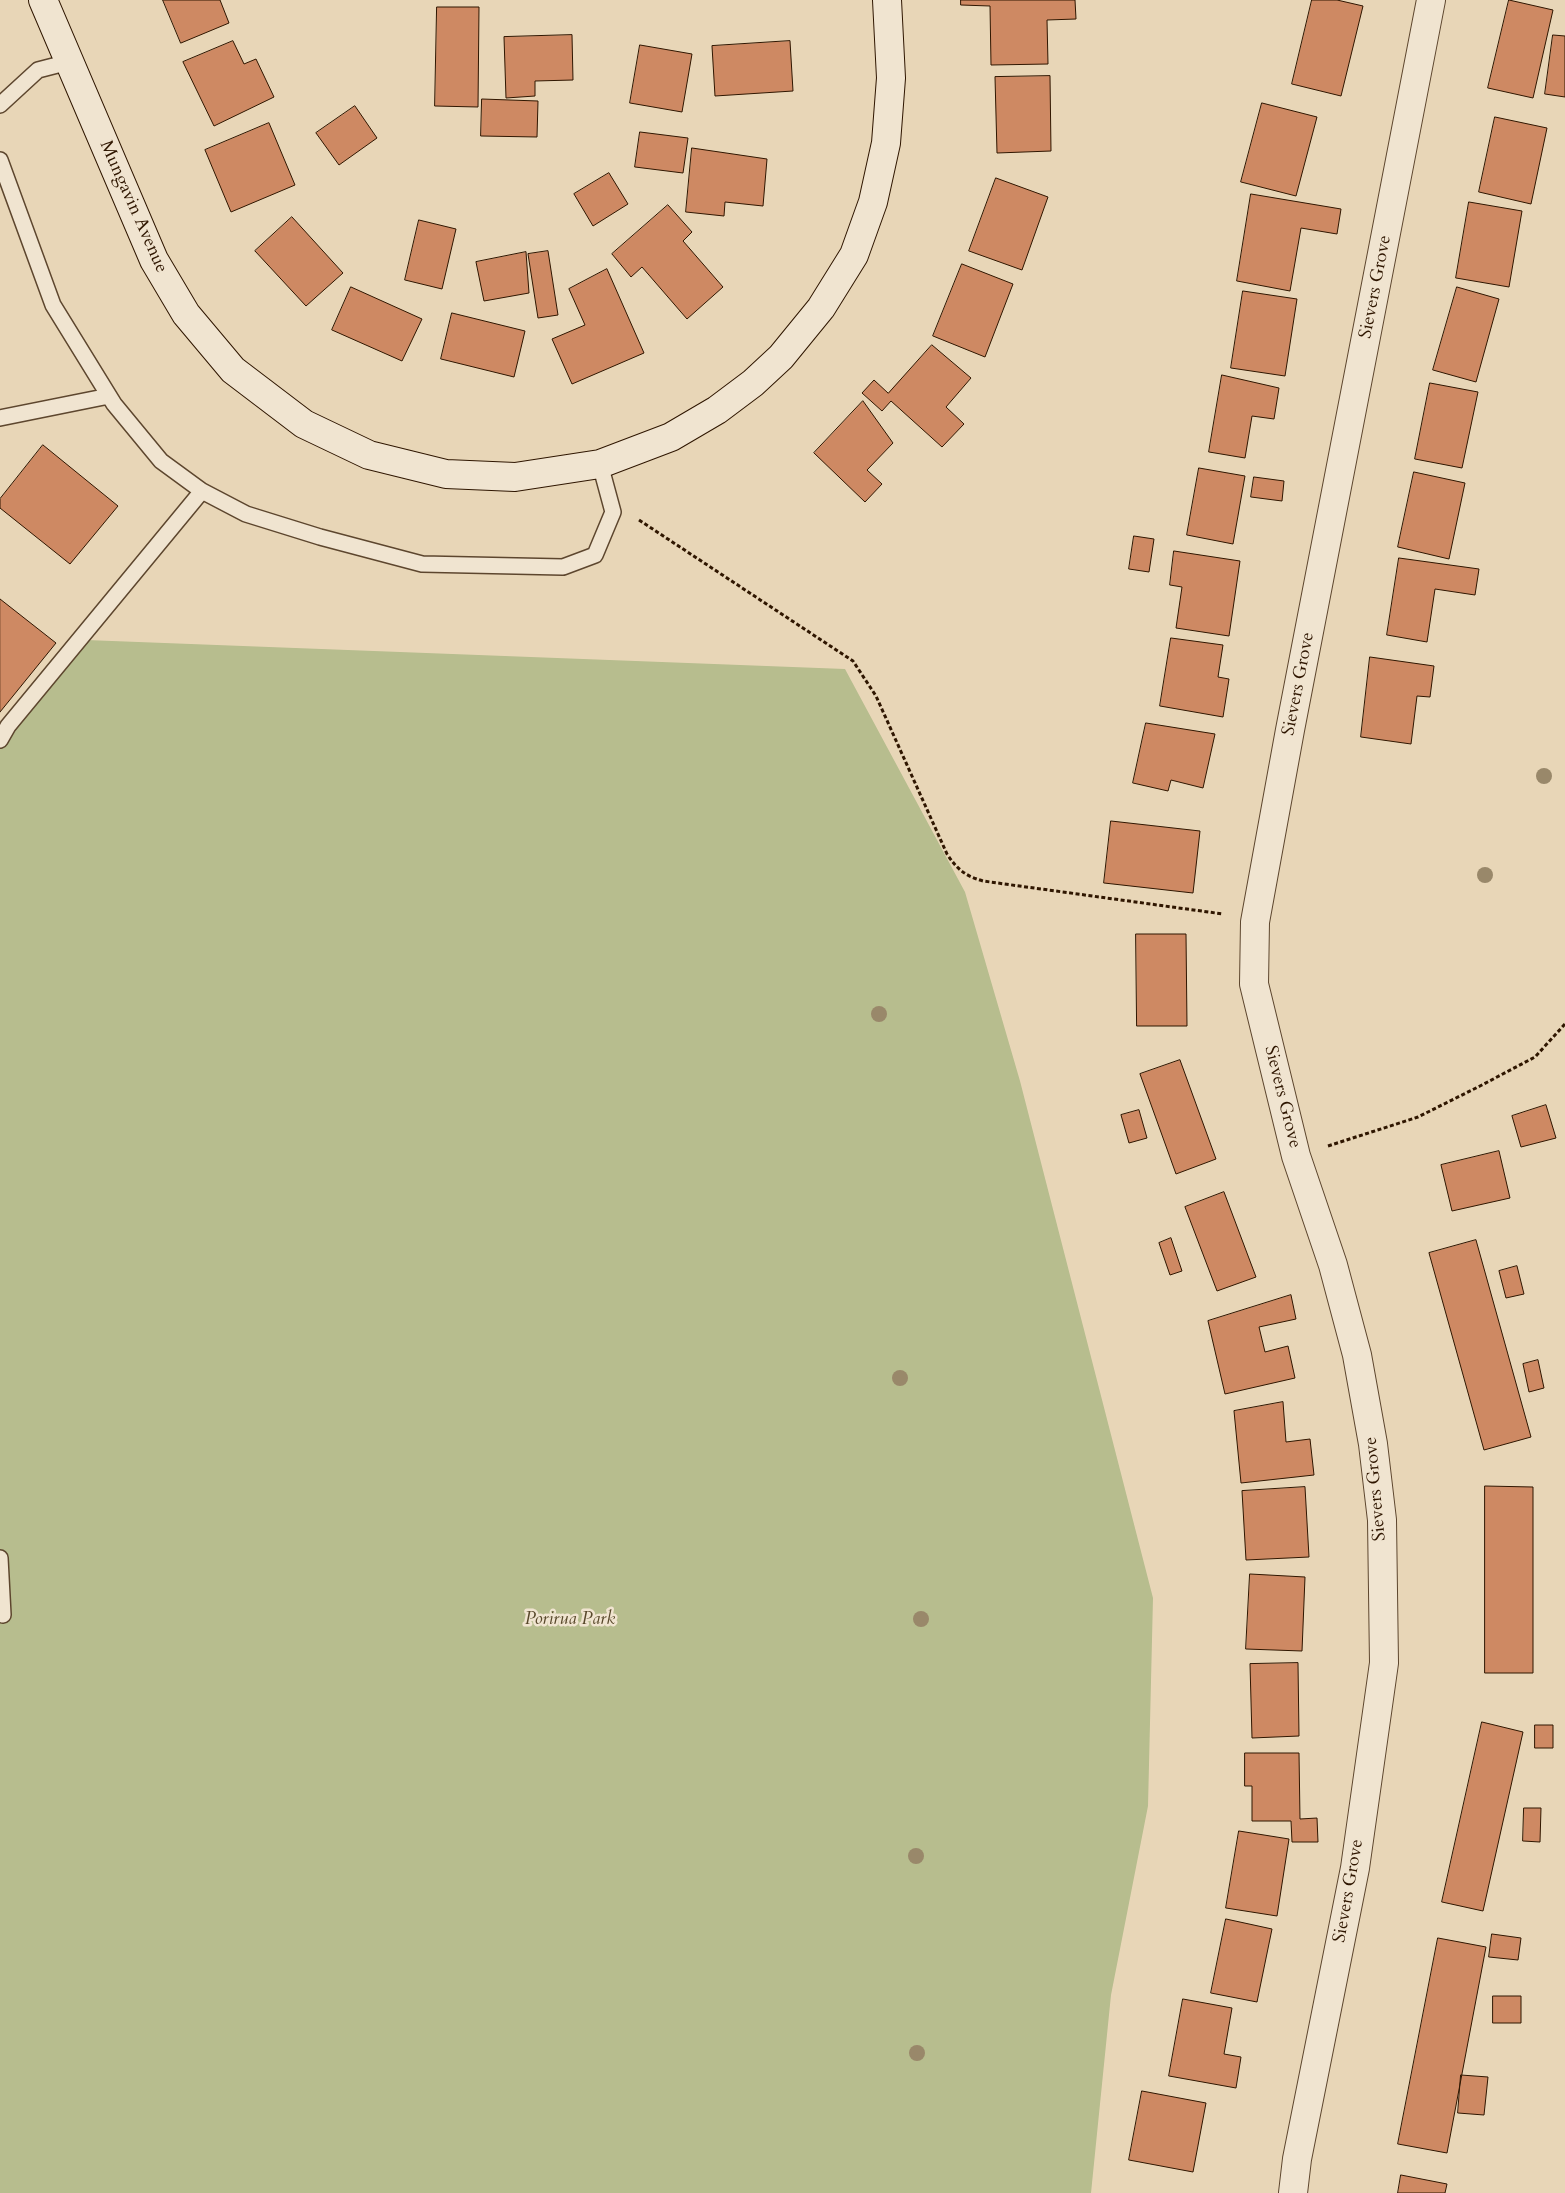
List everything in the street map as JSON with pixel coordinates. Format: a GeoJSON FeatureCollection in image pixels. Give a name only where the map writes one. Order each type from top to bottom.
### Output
{"type":"FeatureCollection","features":[{"type":"Feature","properties":{"kind":"street","name":"Mungavin Avenue"},"geometry":{"type":"LineString","coordinates":[[43,0],[154,260],[186,314],[233,370],[304,424],[368,455],[446,474],[515,477],[600,464],[671,437],[717,410],[753,383],[781,357],[821,308],[854,254],[873,202],[886,143],[890,78],[888,0]]}},
{"type":"Feature","properties":{"kind":"street","name":"Sievers Grove"},"geometry":{"type":"LineString","coordinates":[[1292,2193],[1297,2159],[1355,1868],[1384,1663],[1382,1520],[1373,1444],[1355,1346],[1333,1266],[1296,1156],[1254,984],[1256,919],[1290,730],[1431,0]]}},
{"type":"Feature","properties":{"kind":"lane"},"geometry":{"type":"LineString","coordinates":[[0,105],[38,70],[69,62]]}},
{"type":"Feature","properties":{"kind":"lane"},"geometry":{"type":"LineString","coordinates":[[0,160],[53,305],[110,396],[161,462],[202,491],[246,514],[320,537],[422,564],[563,567],[595,555],[613,512],[600,464]]}},
{"type":"Feature","properties":{"kind":"lane"},"geometry":{"type":"LineString","coordinates":[[0,418],[110,396]]}},
{"type":"Feature","properties":{"kind":"lane"},"geometry":{"type":"LineString","coordinates":[[0,740],[8,726],[202,491]]}},
{"type":"Feature","properties":{"kind":"lane"},"geometry":{"type":"LineString","coordinates":[[0,1558],[3,1615]]}},
{"type":"Feature","properties":{"kind":"path"},"geometry":{"type":"LineString","coordinates":[[637,518],[853,661],[876,696],[947,854],[956,868],[968,877],[983,881],[1256,919]]}},
{"type":"Feature","properties":{"kind":"path"},"geometry":{"type":"LineString","coordinates":[[1296,1156],[1418,1117],[1535,1057],[1565,1024]]}},
{"type":"Feature","properties":{"kind":"green space","name":"Porirua Park"},"geometry":{"type":"Polygon","coordinates":[[[86,640],[845,669],[965,892],[1020,1081],[1153,1598],[1148,1806],[1111,1995],[1091,2193],[0,2193],[0,744],[86,640]]]}},
{"type":"Feature","properties":{"kind":"building"},"geometry":{"type":"Polygon","coordinates":[[[163,0],[220,0],[229,23],[181,43],[163,0]]]}},
{"type":"Feature","properties":{"kind":"building"},"geometry":{"type":"Polygon","coordinates":[[[961,0],[1075,0],[1076,19],[1047,20],[1048,64],[991,65],[990,6],[961,5],[961,0]]]}},
{"type":"Feature","properties":{"kind":"building"},"geometry":{"type":"Polygon","coordinates":[[[1312,0],[1337,0],[1363,6],[1341,96],[1292,84],[1312,0]]]}},
{"type":"Feature","properties":{"kind":"building"},"geometry":{"type":"Polygon","coordinates":[[[1509,0],[1553,10],[1533,98],[1488,88],[1509,0]]]}},
{"type":"Feature","properties":{"kind":"building"},"geometry":{"type":"Polygon","coordinates":[[[437,7],[479,7],[478,107],[435,106],[437,7]]]}},
{"type":"Feature","properties":{"kind":"building"},"geometry":{"type":"Polygon","coordinates":[[[572,35],[573,80],[535,81],[535,96],[506,98],[504,37],[572,35]]]}},
{"type":"Feature","properties":{"kind":"building"},"geometry":{"type":"Polygon","coordinates":[[[1553,35],[1565,36],[1565,97],[1545,94],[1553,35]]]}},
{"type":"Feature","properties":{"kind":"building"},"geometry":{"type":"Polygon","coordinates":[[[233,41],[244,64],[256,59],[274,97],[214,126],[183,62],[233,41]]]}},
{"type":"Feature","properties":{"kind":"building"},"geometry":{"type":"Polygon","coordinates":[[[790,41],[793,91],[715,96],[712,46],[790,41]]]}},
{"type":"Feature","properties":{"kind":"building"},"geometry":{"type":"Polygon","coordinates":[[[640,45],[692,54],[682,112],[630,103],[640,45]]]}},
{"type":"Feature","properties":{"kind":"building"},"geometry":{"type":"Polygon","coordinates":[[[1050,76],[1051,151],[997,153],[995,77],[1050,76]]]}},
{"type":"Feature","properties":{"kind":"building"},"geometry":{"type":"Polygon","coordinates":[[[482,99],[538,101],[537,137],[481,136],[482,99]]]}},
{"type":"Feature","properties":{"kind":"building"},"geometry":{"type":"Polygon","coordinates":[[[1262,103],[1317,117],[1296,196],[1241,182],[1262,103]]]}},
{"type":"Feature","properties":{"kind":"building"},"geometry":{"type":"Polygon","coordinates":[[[355,106],[377,138],[339,165],[316,133],[355,106]]]}},
{"type":"Feature","properties":{"kind":"building"},"geometry":{"type":"Polygon","coordinates":[[[1495,117],[1547,128],[1531,204],[1479,192],[1495,117]]]}},
{"type":"Feature","properties":{"kind":"building"},"geometry":{"type":"Polygon","coordinates":[[[269,123],[295,185],[231,212],[205,150],[269,123]]]}},
{"type":"Feature","properties":{"kind":"building"},"geometry":{"type":"Polygon","coordinates":[[[640,132],[688,138],[683,173],[635,167],[640,132]]]}},
{"type":"Feature","properties":{"kind":"building"},"geometry":{"type":"Polygon","coordinates":[[[692,148],[767,159],[763,206],[725,202],[724,216],[686,212],[692,148]]]}},
{"type":"Feature","properties":{"kind":"building"},"geometry":{"type":"Polygon","coordinates":[[[609,173],[628,204],[593,226],[574,194],[609,173]]]}},
{"type":"Feature","properties":{"kind":"building"},"geometry":{"type":"Polygon","coordinates":[[[996,178],[1048,197],[1022,270],[969,251],[996,178]]]}},
{"type":"Feature","properties":{"kind":"building"},"geometry":{"type":"Polygon","coordinates":[[[1251,194],[1341,209],[1337,234],[1301,228],[1290,291],[1237,281],[1251,194]]]}},
{"type":"Feature","properties":{"kind":"building"},"geometry":{"type":"Polygon","coordinates":[[[1469,202],[1522,211],[1509,287],[1456,278],[1469,202]]]}},
{"type":"Feature","properties":{"kind":"building"},"geometry":{"type":"Polygon","coordinates":[[[668,205],[692,232],[683,241],[723,287],[687,319],[642,267],[631,277],[612,254],[668,205]]]}},
{"type":"Feature","properties":{"kind":"building"},"geometry":{"type":"Polygon","coordinates":[[[292,217],[343,273],[306,306],[255,251],[292,217]]]}},
{"type":"Feature","properties":{"kind":"building"},"geometry":{"type":"Polygon","coordinates":[[[419,220],[456,229],[442,289],[405,280],[419,220]]]}},
{"type":"Feature","properties":{"kind":"building"},"geometry":{"type":"Polygon","coordinates":[[[548,251],[558,315],[538,318],[528,254],[548,251]]]}},
{"type":"Feature","properties":{"kind":"building"},"geometry":{"type":"Polygon","coordinates":[[[526,252],[529,293],[484,301],[476,262],[526,252]]]}},
{"type":"Feature","properties":{"kind":"building"},"geometry":{"type":"Polygon","coordinates":[[[962,264],[1013,284],[985,357],[933,336],[962,264]]]}},
{"type":"Feature","properties":{"kind":"building"},"geometry":{"type":"Polygon","coordinates":[[[607,269],[644,353],[572,384],[552,339],[585,325],[569,289],[607,269]]]}},
{"type":"Feature","properties":{"kind":"building"},"geometry":{"type":"Polygon","coordinates":[[[351,287],[422,319],[402,361],[332,330],[351,287]]]}},
{"type":"Feature","properties":{"kind":"building"},"geometry":{"type":"Polygon","coordinates":[[[1457,287],[1499,299],[1476,382],[1433,370],[1457,287]]]}},
{"type":"Feature","properties":{"kind":"building"},"geometry":{"type":"Polygon","coordinates":[[[1243,291],[1297,299],[1285,376],[1231,368],[1243,291]]]}},
{"type":"Feature","properties":{"kind":"building"},"geometry":{"type":"Polygon","coordinates":[[[452,313],[525,331],[514,377],[441,359],[452,313]]]}},
{"type":"Feature","properties":{"kind":"building"},"geometry":{"type":"Polygon","coordinates":[[[932,345],[971,378],[946,407],[964,424],[942,447],[891,401],[882,411],[862,393],[874,380],[888,393],[932,345]]]}},
{"type":"Feature","properties":{"kind":"building"},"geometry":{"type":"Polygon","coordinates":[[[1222,375],[1279,388],[1274,419],[1252,416],[1245,458],[1209,452],[1222,375]]]}},
{"type":"Feature","properties":{"kind":"building"},"geometry":{"type":"Polygon","coordinates":[[[1430,383],[1478,392],[1462,468],[1415,459],[1430,383]]]}},
{"type":"Feature","properties":{"kind":"building"},"geometry":{"type":"Polygon","coordinates":[[[863,401],[893,443],[867,470],[882,484],[865,502],[814,453],[863,401]]]}},
{"type":"Feature","properties":{"kind":"building"},"geometry":{"type":"Polygon","coordinates":[[[43,445],[118,506],[70,564],[0,508],[0,499],[43,445]]]}},
{"type":"Feature","properties":{"kind":"building"},"geometry":{"type":"Polygon","coordinates":[[[1199,468],[1245,476],[1233,544],[1187,535],[1199,468]]]}},
{"type":"Feature","properties":{"kind":"building"},"geometry":{"type":"Polygon","coordinates":[[[1414,472],[1465,483],[1449,559],[1398,547],[1414,472]]]}},
{"type":"Feature","properties":{"kind":"building"},"geometry":{"type":"Polygon","coordinates":[[[1254,477],[1284,481],[1282,501],[1251,497],[1254,477]]]}},
{"type":"Feature","properties":{"kind":"building"},"geometry":{"type":"Polygon","coordinates":[[[1134,536],[1154,539],[1149,572],[1129,569],[1134,536]]]}},
{"type":"Feature","properties":{"kind":"building"},"geometry":{"type":"Polygon","coordinates":[[[1174,551],[1240,561],[1229,636],[1176,628],[1182,587],[1170,585],[1174,551]]]}},
{"type":"Feature","properties":{"kind":"building"},"geometry":{"type":"Polygon","coordinates":[[[1399,558],[1479,569],[1475,595],[1435,589],[1427,642],[1387,635],[1399,558]]]}},
{"type":"Feature","properties":{"kind":"building"},"geometry":{"type":"Polygon","coordinates":[[[0,599],[56,643],[0,712],[0,599]]]}},
{"type":"Feature","properties":{"kind":"building"},"geometry":{"type":"Polygon","coordinates":[[[1171,638],[1223,645],[1218,677],[1229,679],[1223,717],[1160,706],[1171,638]]]}},
{"type":"Feature","properties":{"kind":"building"},"geometry":{"type":"Polygon","coordinates":[[[1370,657],[1434,666],[1430,697],[1417,696],[1411,744],[1361,737],[1370,657]]]}},
{"type":"Feature","properties":{"kind":"building"},"geometry":{"type":"Polygon","coordinates":[[[1146,723],[1215,734],[1203,788],[1171,780],[1168,791],[1133,783],[1146,723]]]}},
{"type":"Feature","properties":{"kind":"building"},"geometry":{"type":"Polygon","coordinates":[[[1111,821],[1200,831],[1193,893],[1104,883],[1111,821]]]}},
{"type":"Feature","properties":{"kind":"building"},"geometry":{"type":"Polygon","coordinates":[[[1136,934],[1186,934],[1187,1026],[1137,1026],[1136,934]]]}},
{"type":"Feature","properties":{"kind":"building"},"geometry":{"type":"Polygon","coordinates":[[[1180,1060],[1216,1159],[1176,1174],[1140,1074],[1180,1060]]]}},
{"type":"Feature","properties":{"kind":"building"},"geometry":{"type":"Polygon","coordinates":[[[1546,1105],[1556,1138],[1521,1147],[1512,1116],[1546,1105]]]}},
{"type":"Feature","properties":{"kind":"building"},"geometry":{"type":"Polygon","coordinates":[[[1139,1110],[1147,1138],[1129,1143],[1121,1115],[1139,1110]]]}},
{"type":"Feature","properties":{"kind":"building"},"geometry":{"type":"Polygon","coordinates":[[[1499,1151],[1510,1198],[1452,1211],[1441,1165],[1499,1151]]]}},
{"type":"Feature","properties":{"kind":"building"},"geometry":{"type":"Polygon","coordinates":[[[1224,1192],[1256,1277],[1217,1291],[1185,1207],[1224,1192]]]}},
{"type":"Feature","properties":{"kind":"building"},"geometry":{"type":"Polygon","coordinates":[[[1171,1238],[1182,1271],[1170,1275],[1159,1243],[1171,1238]]]}},
{"type":"Feature","properties":{"kind":"building"},"geometry":{"type":"Polygon","coordinates":[[[1476,1240],[1531,1437],[1484,1450],[1429,1253],[1476,1240]]]}},
{"type":"Feature","properties":{"kind":"building"},"geometry":{"type":"Polygon","coordinates":[[[1517,1266],[1524,1294],[1506,1298],[1499,1271],[1517,1266]]]}},
{"type":"Feature","properties":{"kind":"building"},"geometry":{"type":"Polygon","coordinates":[[[1291,1295],[1296,1319],[1259,1327],[1265,1352],[1288,1346],[1295,1378],[1225,1394],[1208,1321],[1291,1295]]]}},
{"type":"Feature","properties":{"kind":"building"},"geometry":{"type":"Polygon","coordinates":[[[1538,1360],[1544,1388],[1529,1392],[1523,1364],[1538,1360]]]}},
{"type":"Feature","properties":{"kind":"building"},"geometry":{"type":"Polygon","coordinates":[[[1283,1402],[1286,1442],[1310,1439],[1314,1475],[1241,1483],[1234,1411],[1283,1402]]]}},
{"type":"Feature","properties":{"kind":"building"},"geometry":{"type":"Polygon","coordinates":[[[1485,1486],[1533,1487],[1533,1673],[1485,1673],[1485,1486]]]}},
{"type":"Feature","properties":{"kind":"building"},"geometry":{"type":"Polygon","coordinates":[[[1305,1487],[1309,1557],[1246,1560],[1242,1491],[1305,1487]]]}},
{"type":"Feature","properties":{"kind":"building"},"geometry":{"type":"Polygon","coordinates":[[[1250,1574],[1305,1577],[1302,1651],[1246,1649],[1250,1574]]]}},
{"type":"Feature","properties":{"kind":"building"},"geometry":{"type":"Polygon","coordinates":[[[1298,1663],[1299,1736],[1252,1738],[1250,1664],[1298,1663]]]}},
{"type":"Feature","properties":{"kind":"building"},"geometry":{"type":"Polygon","coordinates":[[[1482,1722],[1523,1732],[1483,1911],[1442,1902],[1482,1722]]]}},
{"type":"Feature","properties":{"kind":"building"},"geometry":{"type":"Polygon","coordinates":[[[1535,1725],[1553,1725],[1553,1748],[1535,1748],[1535,1725]]]}},
{"type":"Feature","properties":{"kind":"building"},"geometry":{"type":"Polygon","coordinates":[[[1245,1753],[1299,1753],[1300,1819],[1317,1818],[1318,1842],[1292,1842],[1291,1821],[1252,1821],[1252,1786],[1245,1786],[1245,1753]]]}},
{"type":"Feature","properties":{"kind":"building"},"geometry":{"type":"Polygon","coordinates":[[[1524,1808],[1541,1808],[1540,1842],[1523,1841],[1524,1808]]]}},
{"type":"Feature","properties":{"kind":"building"},"geometry":{"type":"Polygon","coordinates":[[[1239,1831],[1289,1839],[1277,1916],[1226,1908],[1239,1831]]]}},
{"type":"Feature","properties":{"kind":"building"},"geometry":{"type":"Polygon","coordinates":[[[1226,1919],[1272,1929],[1257,2002],[1211,1993],[1226,1919]]]}},
{"type":"Feature","properties":{"kind":"building"},"geometry":{"type":"Polygon","coordinates":[[[1492,1934],[1521,1938],[1518,1960],[1489,1957],[1492,1934]]]}},
{"type":"Feature","properties":{"kind":"building"},"geometry":{"type":"Polygon","coordinates":[[[1438,1938],[1486,1947],[1447,2153],[1398,2144],[1438,1938]]]}},
{"type":"Feature","properties":{"kind":"building"},"geometry":{"type":"Polygon","coordinates":[[[1493,1996],[1521,1996],[1521,2023],[1493,2023],[1493,1996]]]}},
{"type":"Feature","properties":{"kind":"building"},"geometry":{"type":"Polygon","coordinates":[[[1183,1999],[1232,2008],[1224,2054],[1241,2057],[1236,2088],[1169,2076],[1183,1999]]]}},
{"type":"Feature","properties":{"kind":"building"},"geometry":{"type":"Polygon","coordinates":[[[1461,2075],[1488,2077],[1484,2115],[1458,2113],[1461,2075]]]}},
{"type":"Feature","properties":{"kind":"building"},"geometry":{"type":"Polygon","coordinates":[[[1142,2091],[1206,2103],[1193,2172],[1129,2160],[1142,2091]]]}},
{"type":"Feature","properties":{"kind":"building"},"geometry":{"type":"Polygon","coordinates":[[[1401,2175],[1447,2184],[1445,2193],[1398,2193],[1401,2175]]]}}]}
